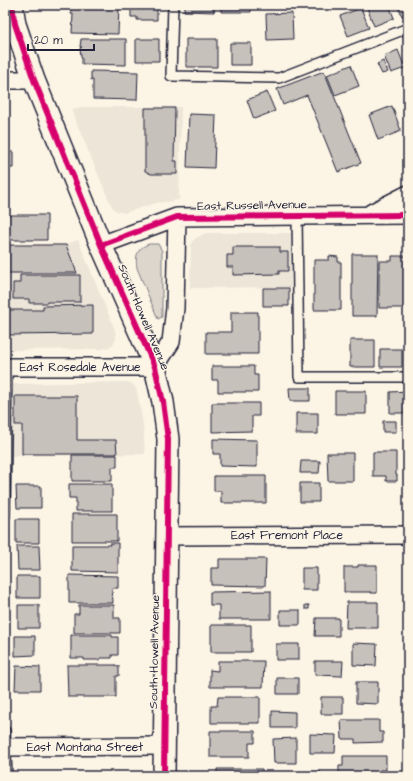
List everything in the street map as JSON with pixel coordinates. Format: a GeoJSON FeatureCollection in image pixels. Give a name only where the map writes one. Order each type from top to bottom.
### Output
{"type":"FeatureCollection","features":[{"type":"Feature","properties":{"kind":"street","name":"South Howell Avenue"},"geometry":{"type":"LineString","coordinates":[[12,5],[15,24],[34,80],[101,245],[155,367],[164,402],[168,439],[164,776]]}},
{"type":"Feature","properties":{"kind":"street"},"geometry":{"type":"LineString","coordinates":[[5,80],[34,80]]}},
{"type":"Feature","properties":{"kind":"street"},"geometry":{"type":"LineString","coordinates":[[369,215],[408,194]]}},
{"type":"Feature","properties":{"kind":"street","name":"East Russell Avenue"},"geometry":{"type":"LineString","coordinates":[[101,245],[177,217],[408,215]]}},
{"type":"Feature","properties":{"kind":"street","name":"South Howell Avenue"},"geometry":{"type":"LineString","coordinates":[[155,367],[171,342],[175,308],[177,217]]}},
{"type":"Feature","properties":{"kind":"street","name":"East Rosedale Avenue"},"geometry":{"type":"LineString","coordinates":[[6,367],[155,367]]}},
{"type":"Feature","properties":{"kind":"street","name":"East Fremont Place"},"geometry":{"type":"LineString","coordinates":[[167,536],[408,535]]}},
{"type":"Feature","properties":{"kind":"street","name":"East Montana Street"},"geometry":{"type":"LineString","coordinates":[[5,742],[164,746]]}},
{"type":"Feature","properties":{"kind":"lane"},"geometry":{"type":"LineString","coordinates":[[173,5],[171,76],[279,78],[408,28]]}},
{"type":"Feature","properties":{"kind":"lane"},"geometry":{"type":"LineString","coordinates":[[297,215],[299,377],[408,377]]}},
{"type":"Feature","properties":{"kind":"lane"},"geometry":{"type":"LineString","coordinates":[[5,516],[6,367]]}},
{"type":"Feature","properties":{"kind":"lane"},"geometry":{"type":"LineString","coordinates":[[5,742],[7,776]]}},
{"type":"Feature","properties":{"kind":"shaded area"},"geometry":{"type":"Polygon","coordinates":[[[80,107],[181,107],[179,200],[156,203],[124,213],[116,211],[112,207],[71,110],[80,107]]]}},
{"type":"Feature","properties":{"kind":"shaded area"},"geometry":{"type":"Polygon","coordinates":[[[206,233],[291,233],[291,287],[190,288],[192,242],[196,238],[206,233]]]}},
{"type":"Feature","properties":{"kind":"shaded area"},"geometry":{"type":"Polygon","coordinates":[[[78,240],[115,330],[116,339],[113,344],[102,349],[5,350],[5,245],[67,244],[78,240]]]}},
{"type":"Feature","properties":{"kind":"shaded area"},"geometry":{"type":"Polygon","coordinates":[[[149,244],[158,244],[162,251],[162,317],[158,319],[136,264],[139,250],[149,244]]]}},
{"type":"Feature","properties":{"kind":"shaded area"},"geometry":{"type":"Polygon","coordinates":[[[131,383],[137,392],[143,424],[145,454],[12,456],[13,384],[131,383]]]}},
{"type":"Feature","properties":{"kind":"building"},"geometry":{"type":"Polygon","coordinates":[[[71,5],[119,5],[118,34],[72,33],[73,14],[71,14],[71,5]]]}},
{"type":"Feature","properties":{"kind":"building"},"geometry":{"type":"Polygon","coordinates":[[[185,5],[214,5],[214,12],[184,11],[185,5]]]}},
{"type":"Feature","properties":{"kind":"building"},"geometry":{"type":"Polygon","coordinates":[[[221,5],[251,5],[251,12],[221,12],[221,5]]]}},
{"type":"Feature","properties":{"kind":"building"},"geometry":{"type":"Polygon","coordinates":[[[366,5],[389,5],[394,18],[374,26],[366,5]]]}},
{"type":"Feature","properties":{"kind":"building"},"geometry":{"type":"Polygon","coordinates":[[[397,5],[408,5],[408,14],[402,16],[397,5]]]}},
{"type":"Feature","properties":{"kind":"building"},"geometry":{"type":"Polygon","coordinates":[[[131,7],[157,7],[157,20],[137,20],[137,17],[131,17],[131,7]]]}},
{"type":"Feature","properties":{"kind":"building"},"geometry":{"type":"Polygon","coordinates":[[[361,8],[369,28],[348,36],[340,16],[361,8]]]}},
{"type":"Feature","properties":{"kind":"building"},"geometry":{"type":"Polygon","coordinates":[[[292,13],[293,39],[267,40],[266,14],[292,13]]]}},
{"type":"Feature","properties":{"kind":"building"},"geometry":{"type":"Polygon","coordinates":[[[81,39],[126,39],[126,65],[82,64],[80,48],[82,47],[80,47],[81,39]]]}},
{"type":"Feature","properties":{"kind":"building"},"geometry":{"type":"Polygon","coordinates":[[[136,39],[159,39],[159,61],[136,61],[136,39]]]}},
{"type":"Feature","properties":{"kind":"building"},"geometry":{"type":"Polygon","coordinates":[[[186,39],[217,39],[217,67],[186,67],[186,39]]]}},
{"type":"Feature","properties":{"kind":"building"},"geometry":{"type":"Polygon","coordinates":[[[230,43],[251,43],[251,65],[230,65],[230,43]]]}},
{"type":"Feature","properties":{"kind":"building"},"geometry":{"type":"Polygon","coordinates":[[[398,50],[405,68],[391,73],[384,56],[398,50]]]}},
{"type":"Feature","properties":{"kind":"building"},"geometry":{"type":"Polygon","coordinates":[[[383,61],[388,72],[382,74],[377,64],[383,61]]]}},
{"type":"Feature","properties":{"kind":"building"},"geometry":{"type":"Polygon","coordinates":[[[351,65],[359,86],[335,95],[327,75],[351,65]]]}},
{"type":"Feature","properties":{"kind":"building"},"geometry":{"type":"Polygon","coordinates":[[[91,71],[138,72],[137,100],[93,99],[93,80],[91,80],[91,71]]]}},
{"type":"Feature","properties":{"kind":"building"},"geometry":{"type":"Polygon","coordinates":[[[324,71],[361,163],[338,172],[307,95],[283,105],[277,89],[324,71]]]}},
{"type":"Feature","properties":{"kind":"building"},"geometry":{"type":"Polygon","coordinates":[[[267,92],[275,111],[254,119],[247,100],[267,92]]]}},
{"type":"Feature","properties":{"kind":"building"},"geometry":{"type":"Polygon","coordinates":[[[392,106],[401,131],[378,140],[369,115],[392,106]]]}},
{"type":"Feature","properties":{"kind":"building"},"geometry":{"type":"Polygon","coordinates":[[[145,108],[175,108],[174,161],[177,161],[177,174],[151,174],[145,171],[145,108]]]}},
{"type":"Feature","properties":{"kind":"building"},"geometry":{"type":"Polygon","coordinates":[[[189,114],[216,115],[214,168],[187,167],[189,114]]]}},
{"type":"Feature","properties":{"kind":"building"},"geometry":{"type":"Polygon","coordinates":[[[5,152],[13,152],[13,168],[5,168],[5,152]]]}},
{"type":"Feature","properties":{"kind":"building"},"geometry":{"type":"Polygon","coordinates":[[[5,215],[47,215],[47,240],[5,240],[5,215]]]}},
{"type":"Feature","properties":{"kind":"building"},"geometry":{"type":"Polygon","coordinates":[[[5,245],[66,245],[77,273],[5,273],[5,245]]]}},
{"type":"Feature","properties":{"kind":"building"},"geometry":{"type":"Polygon","coordinates":[[[233,247],[280,247],[280,252],[288,252],[288,271],[279,271],[279,274],[233,275],[233,267],[227,267],[227,255],[233,255],[233,247]]]}},
{"type":"Feature","properties":{"kind":"building"},"geometry":{"type":"Polygon","coordinates":[[[352,254],[378,254],[377,316],[352,316],[352,254]]]}},
{"type":"Feature","properties":{"kind":"building"},"geometry":{"type":"Polygon","coordinates":[[[329,256],[338,257],[338,262],[341,262],[341,310],[314,310],[314,260],[329,260],[329,256]]]}},
{"type":"Feature","properties":{"kind":"building"},"geometry":{"type":"Polygon","coordinates":[[[392,256],[407,256],[407,308],[379,308],[379,261],[392,261],[392,256]]]}},
{"type":"Feature","properties":{"kind":"building"},"geometry":{"type":"Polygon","coordinates":[[[20,275],[80,275],[80,302],[29,303],[29,299],[13,299],[13,283],[20,283],[20,275]]]}},
{"type":"Feature","properties":{"kind":"building"},"geometry":{"type":"Polygon","coordinates":[[[5,277],[7,277],[7,303],[5,303],[5,277]]]}},
{"type":"Feature","properties":{"kind":"building"},"geometry":{"type":"Polygon","coordinates":[[[263,288],[289,288],[289,306],[263,306],[263,288]]]}},
{"type":"Feature","properties":{"kind":"building"},"geometry":{"type":"Polygon","coordinates":[[[93,305],[93,334],[5,335],[5,310],[43,310],[43,306],[93,305]]]}},
{"type":"Feature","properties":{"kind":"building"},"geometry":{"type":"Polygon","coordinates":[[[231,312],[258,312],[258,354],[206,354],[206,332],[231,332],[231,312]]]}},
{"type":"Feature","properties":{"kind":"building"},"geometry":{"type":"Polygon","coordinates":[[[350,340],[375,340],[375,367],[350,367],[350,340]]]}},
{"type":"Feature","properties":{"kind":"building"},"geometry":{"type":"Polygon","coordinates":[[[380,349],[402,349],[402,367],[380,367],[380,349]]]}},
{"type":"Feature","properties":{"kind":"building"},"geometry":{"type":"Polygon","coordinates":[[[212,366],[254,366],[254,375],[258,375],[258,392],[218,392],[218,380],[212,380],[212,366]]]}},
{"type":"Feature","properties":{"kind":"building"},"geometry":{"type":"Polygon","coordinates":[[[289,388],[310,388],[310,401],[290,401],[289,388]]]}},
{"type":"Feature","properties":{"kind":"building"},"geometry":{"type":"Polygon","coordinates":[[[335,391],[366,391],[366,414],[335,414],[335,391]]]}},
{"type":"Feature","properties":{"kind":"building"},"geometry":{"type":"Polygon","coordinates":[[[408,391],[408,413],[390,413],[390,392],[408,391]]]}},
{"type":"Feature","properties":{"kind":"building"},"geometry":{"type":"Polygon","coordinates":[[[15,396],[77,396],[77,440],[116,440],[117,454],[22,454],[22,425],[15,425],[15,396]]]}},
{"type":"Feature","properties":{"kind":"building"},"geometry":{"type":"Polygon","coordinates":[[[212,403],[259,403],[259,416],[252,416],[252,431],[212,432],[212,403]]]}},
{"type":"Feature","properties":{"kind":"building"},"geometry":{"type":"Polygon","coordinates":[[[296,413],[318,413],[318,434],[296,434],[296,413]]]}},
{"type":"Feature","properties":{"kind":"building"},"geometry":{"type":"Polygon","coordinates":[[[383,421],[396,421],[396,432],[383,432],[383,421]]]}},
{"type":"Feature","properties":{"kind":"building"},"geometry":{"type":"Polygon","coordinates":[[[213,439],[257,440],[257,467],[220,466],[220,454],[213,454],[213,439]]]}},
{"type":"Feature","properties":{"kind":"building"},"geometry":{"type":"Polygon","coordinates":[[[373,452],[396,452],[397,481],[386,481],[386,476],[373,476],[373,452]]]}},
{"type":"Feature","properties":{"kind":"building"},"geometry":{"type":"Polygon","coordinates":[[[327,453],[353,453],[353,481],[328,481],[327,453]]]}},
{"type":"Feature","properties":{"kind":"building"},"geometry":{"type":"Polygon","coordinates":[[[72,455],[117,455],[117,467],[112,467],[112,481],[72,481],[72,455]]]}},
{"type":"Feature","properties":{"kind":"building"},"geometry":{"type":"Polygon","coordinates":[[[301,461],[320,461],[319,473],[300,473],[301,461]]]}},
{"type":"Feature","properties":{"kind":"building"},"geometry":{"type":"Polygon","coordinates":[[[214,476],[266,476],[266,503],[221,503],[221,491],[214,491],[214,476]]]}},
{"type":"Feature","properties":{"kind":"building"},"geometry":{"type":"Polygon","coordinates":[[[300,483],[319,483],[319,502],[300,502],[300,483]]]}},
{"type":"Feature","properties":{"kind":"building"},"geometry":{"type":"Polygon","coordinates":[[[69,484],[112,484],[112,511],[76,511],[76,498],[69,498],[69,484]]]}},
{"type":"Feature","properties":{"kind":"building"},"geometry":{"type":"Polygon","coordinates":[[[16,486],[41,486],[41,508],[17,508],[16,486]]]}},
{"type":"Feature","properties":{"kind":"building"},"geometry":{"type":"Polygon","coordinates":[[[72,514],[117,514],[117,541],[72,541],[72,514]]]}},
{"type":"Feature","properties":{"kind":"building"},"geometry":{"type":"Polygon","coordinates":[[[16,519],[39,519],[39,543],[16,543],[16,519]]]}},
{"type":"Feature","properties":{"kind":"building"},"geometry":{"type":"Polygon","coordinates":[[[110,543],[118,543],[118,572],[72,571],[72,545],[110,545],[110,543]]]}},
{"type":"Feature","properties":{"kind":"building"},"geometry":{"type":"Polygon","coordinates":[[[17,546],[39,546],[40,570],[18,570],[17,546]]]}},
{"type":"Feature","properties":{"kind":"building"},"geometry":{"type":"Polygon","coordinates":[[[219,559],[266,559],[265,586],[211,585],[211,568],[219,568],[219,559]]]}},
{"type":"Feature","properties":{"kind":"building"},"geometry":{"type":"Polygon","coordinates":[[[358,565],[377,565],[377,593],[344,592],[344,567],[358,567],[358,565]]]}},
{"type":"Feature","properties":{"kind":"building"},"geometry":{"type":"Polygon","coordinates":[[[302,568],[317,568],[317,590],[302,590],[302,568]]]}},
{"type":"Feature","properties":{"kind":"building"},"geometry":{"type":"Polygon","coordinates":[[[69,575],[118,576],[118,588],[112,588],[113,603],[69,603],[69,575]]]}},
{"type":"Feature","properties":{"kind":"building"},"geometry":{"type":"Polygon","coordinates":[[[17,576],[40,576],[40,598],[17,598],[17,576]]]}},
{"type":"Feature","properties":{"kind":"building"},"geometry":{"type":"Polygon","coordinates":[[[271,591],[271,619],[219,619],[219,605],[210,605],[210,592],[271,591]]]}},
{"type":"Feature","properties":{"kind":"building"},"geometry":{"type":"Polygon","coordinates":[[[347,602],[378,602],[378,628],[346,628],[347,602]]]}},
{"type":"Feature","properties":{"kind":"building"},"geometry":{"type":"Polygon","coordinates":[[[18,605],[39,605],[39,628],[18,628],[18,605]]]}},
{"type":"Feature","properties":{"kind":"building"},"geometry":{"type":"Polygon","coordinates":[[[79,605],[114,605],[114,618],[120,618],[120,633],[74,633],[74,614],[79,614],[79,605]]]}},
{"type":"Feature","properties":{"kind":"building"},"geometry":{"type":"Polygon","coordinates":[[[305,605],[309,605],[309,609],[305,609],[305,605]]]}},
{"type":"Feature","properties":{"kind":"building"},"geometry":{"type":"Polygon","coordinates":[[[280,610],[300,610],[300,625],[280,625],[280,610]]]}},
{"type":"Feature","properties":{"kind":"building"},"geometry":{"type":"Polygon","coordinates":[[[316,618],[339,618],[339,636],[315,636],[316,618]]]}},
{"type":"Feature","properties":{"kind":"building"},"geometry":{"type":"Polygon","coordinates":[[[211,625],[251,625],[251,652],[211,652],[211,625]]]}},
{"type":"Feature","properties":{"kind":"building"},"geometry":{"type":"Polygon","coordinates":[[[71,635],[112,635],[112,637],[118,637],[118,655],[112,655],[112,658],[100,658],[100,660],[71,658],[71,635]]]}},
{"type":"Feature","properties":{"kind":"building"},"geometry":{"type":"Polygon","coordinates":[[[15,636],[35,636],[35,655],[15,656],[15,636]]]}},
{"type":"Feature","properties":{"kind":"building"},"geometry":{"type":"Polygon","coordinates":[[[353,643],[377,644],[376,666],[353,665],[353,643]]]}},
{"type":"Feature","properties":{"kind":"building"},"geometry":{"type":"Polygon","coordinates":[[[276,644],[299,644],[299,660],[276,660],[276,644]]]}},
{"type":"Feature","properties":{"kind":"building"},"geometry":{"type":"Polygon","coordinates":[[[218,661],[264,661],[263,687],[210,687],[210,670],[218,671],[218,661]]]}},
{"type":"Feature","properties":{"kind":"building"},"geometry":{"type":"Polygon","coordinates":[[[315,661],[343,661],[342,676],[315,675],[315,661]]]}},
{"type":"Feature","properties":{"kind":"building"},"geometry":{"type":"Polygon","coordinates":[[[67,665],[119,666],[119,676],[116,676],[116,697],[68,697],[67,665]]]}},
{"type":"Feature","properties":{"kind":"building"},"geometry":{"type":"Polygon","coordinates":[[[16,666],[40,667],[40,690],[15,690],[16,666]]]}},
{"type":"Feature","properties":{"kind":"building"},"geometry":{"type":"Polygon","coordinates":[[[277,678],[298,678],[298,694],[277,694],[277,678]]]}},
{"type":"Feature","properties":{"kind":"building"},"geometry":{"type":"Polygon","coordinates":[[[356,682],[378,682],[378,704],[356,703],[356,682]]]}},
{"type":"Feature","properties":{"kind":"building"},"geometry":{"type":"Polygon","coordinates":[[[218,697],[260,697],[260,723],[211,723],[211,706],[217,706],[218,697]]]}},
{"type":"Feature","properties":{"kind":"building"},"geometry":{"type":"Polygon","coordinates":[[[321,697],[343,697],[343,714],[321,714],[321,697]]]}},
{"type":"Feature","properties":{"kind":"building"},"geometry":{"type":"Polygon","coordinates":[[[272,711],[295,712],[295,728],[272,728],[272,711]]]}},
{"type":"Feature","properties":{"kind":"building"},"geometry":{"type":"Polygon","coordinates":[[[341,720],[379,720],[379,732],[383,732],[383,742],[355,743],[355,739],[342,739],[341,720]]]}},
{"type":"Feature","properties":{"kind":"building"},"geometry":{"type":"Polygon","coordinates":[[[210,731],[255,731],[255,743],[249,743],[249,757],[210,757],[210,731]]]}},
{"type":"Feature","properties":{"kind":"building"},"geometry":{"type":"Polygon","coordinates":[[[310,734],[336,735],[335,753],[310,753],[310,734]]]}},
{"type":"Feature","properties":{"kind":"building"},"geometry":{"type":"Polygon","coordinates":[[[296,738],[296,763],[274,763],[273,739],[296,738]]]}},
{"type":"Feature","properties":{"kind":"building"},"geometry":{"type":"Polygon","coordinates":[[[343,756],[386,756],[386,770],[380,770],[380,776],[339,776],[339,766],[343,766],[343,756]]]}},
{"type":"Feature","properties":{"kind":"building"},"geometry":{"type":"Polygon","coordinates":[[[217,769],[262,769],[262,776],[209,776],[217,775],[217,769]]]}},
{"type":"Feature","properties":{"kind":"building"},"geometry":{"type":"Polygon","coordinates":[[[300,772],[321,772],[321,776],[300,776],[300,772]]]}},
{"type":"Feature","properties":{"kind":"cycle path"},"geometry":{"type":"LineString","coordinates":[[12,5],[15,24],[34,80],[101,245],[155,367],[163,402],[168,439],[164,776]]}},
{"type":"Feature","properties":{"kind":"cycle path"},"geometry":{"type":"LineString","coordinates":[[101,245],[177,217],[408,215]]}}]}
